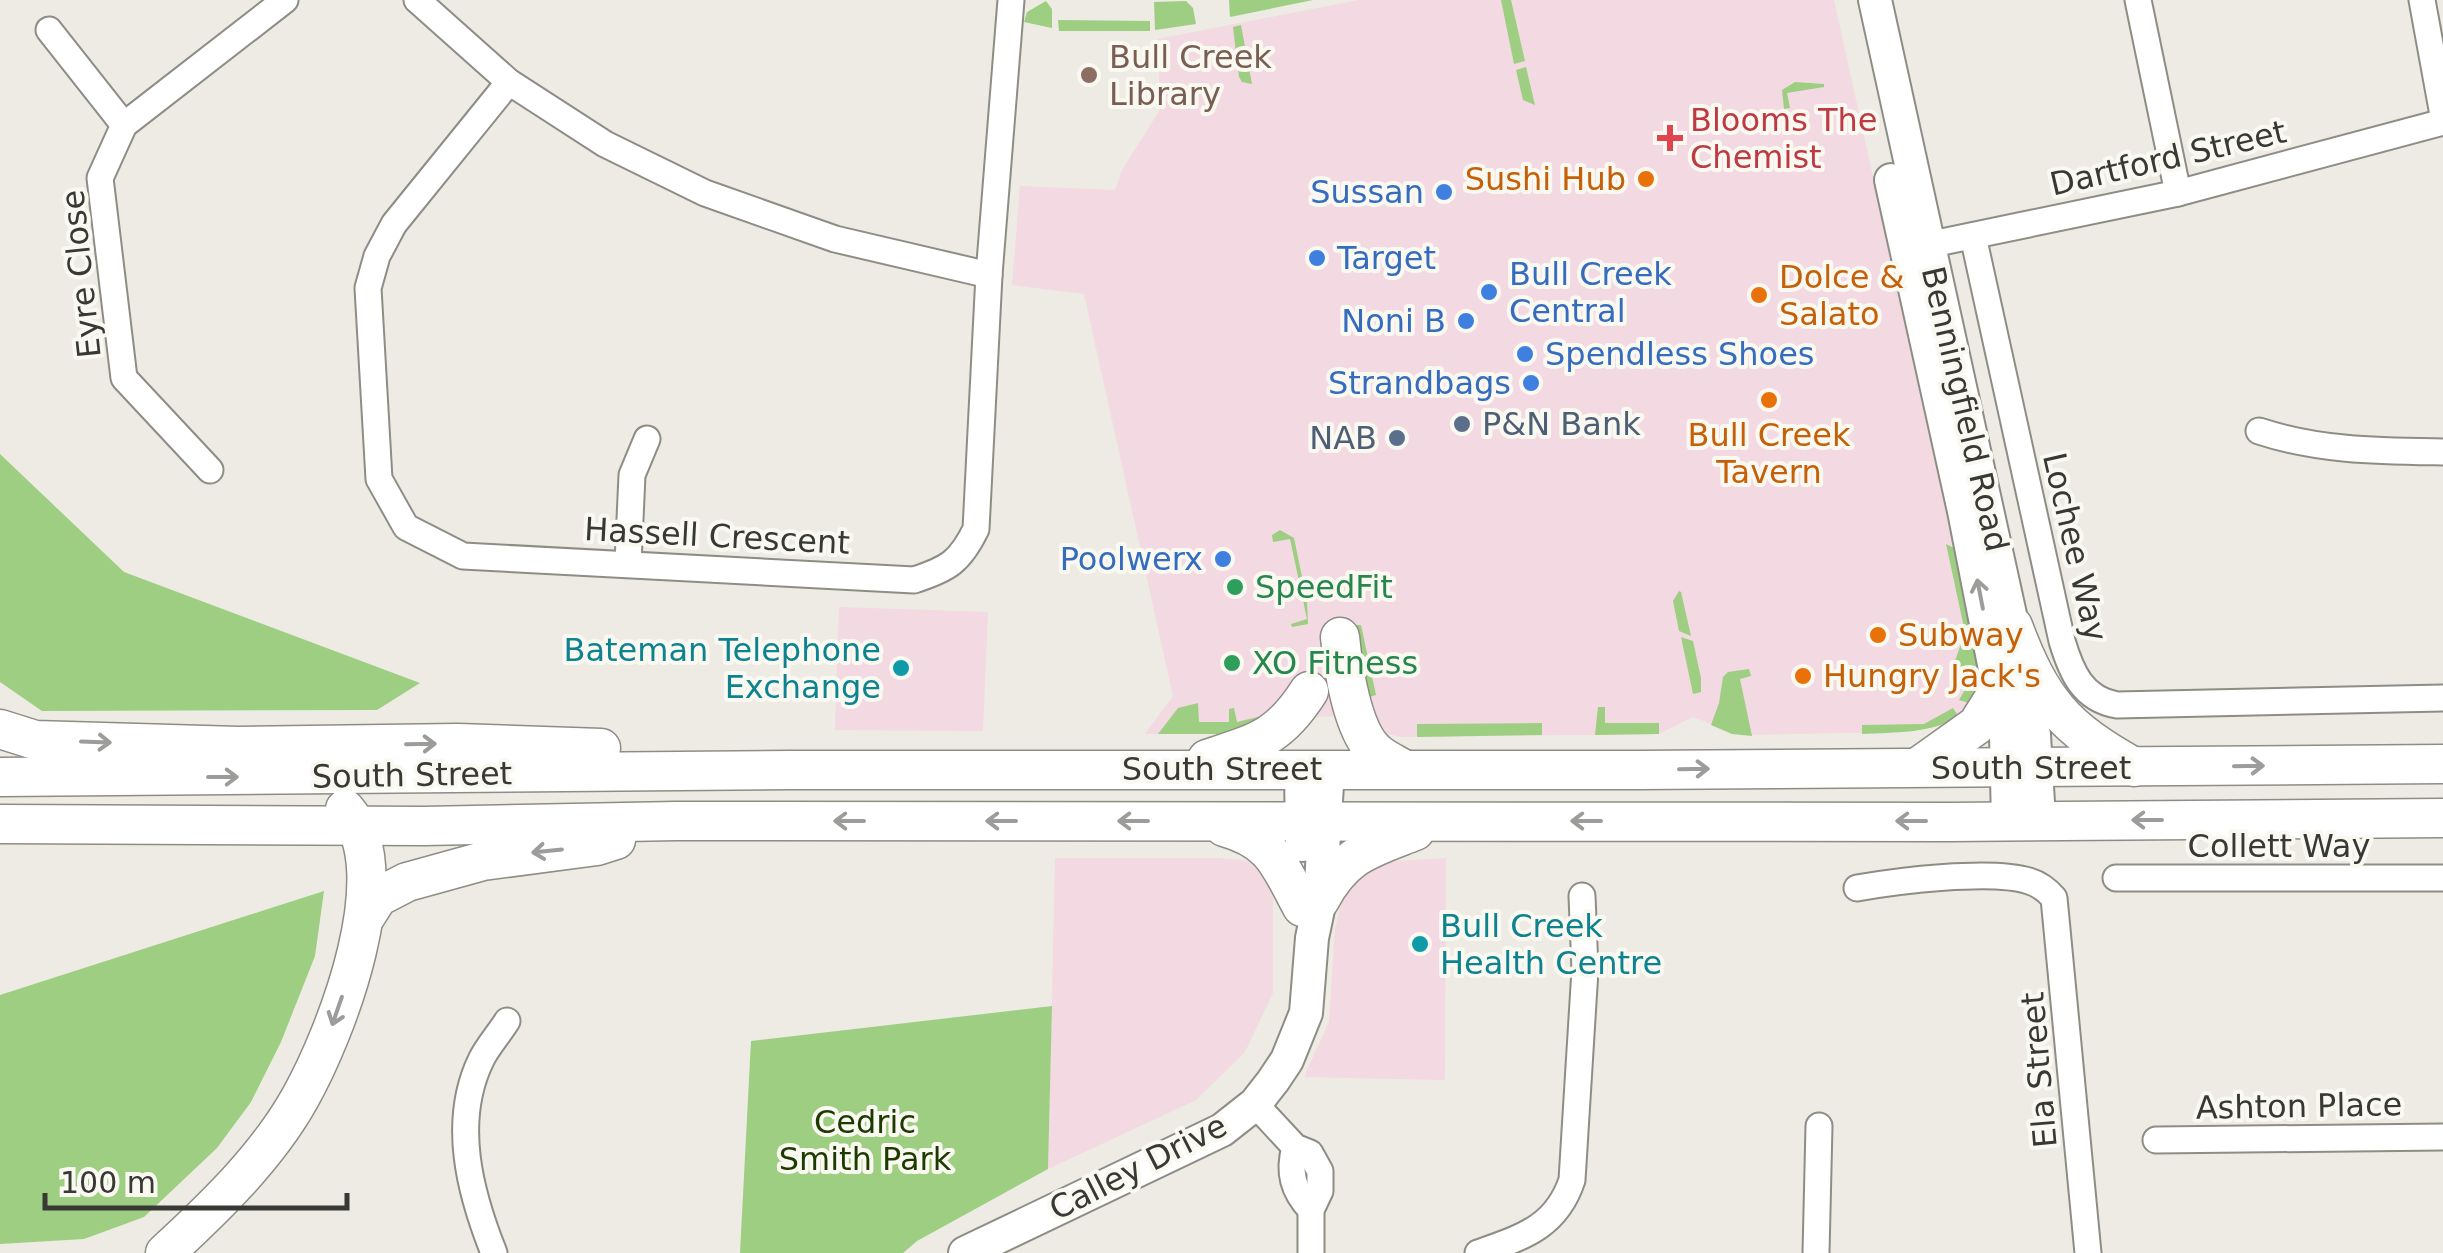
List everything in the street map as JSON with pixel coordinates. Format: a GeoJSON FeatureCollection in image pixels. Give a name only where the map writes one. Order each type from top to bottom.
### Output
{"type":"FeatureCollection","features":[{"type":"Feature","properties":{"kind":"highway"},"geometry":{"type":"LineString","coordinates":[[2013,626],[2032,676],[2054,707],[2085,739],[2134,768]]}},
{"type":"Feature","properties":{"kind":"highway"},"geometry":{"type":"LineString","coordinates":[[1340,637],[1362,732],[1374,751],[1402,768]]}},
{"type":"Feature","properties":{"kind":"highway"},"geometry":{"type":"LineString","coordinates":[[1176,770],[1254,743],[1278,730],[1291,719],[1309,690]]}},
{"type":"Feature","properties":{"kind":"highway"},"geometry":{"type":"LineString","coordinates":[[1918,768],[1976,725],[1998,690]]}},
{"type":"Feature","properties":{"kind":"highway"},"geometry":{"type":"LineString","coordinates":[[0,729],[35,740],[238,746],[458,743],[621,749],[790,770]]}},
{"type":"Feature","properties":{"kind":"highway","name":"South Street"},"geometry":{"type":"LineString","coordinates":[[0,777],[2443,764]]}},
{"type":"Feature","properties":{"kind":"highway"},"geometry":{"type":"LineString","coordinates":[[935,770],[924,783],[922,798],[940,821]]}},
{"type":"Feature","properties":{"kind":"highway"},"geometry":{"type":"LineString","coordinates":[[165,1253],[230,1193],[299,1100],[328,1038],[349,978],[364,918],[369,870],[365,844],[330,793],[304,777]]}},
{"type":"Feature","properties":{"kind":"highway","name":"South Street"},"geometry":{"type":"LineString","coordinates":[[0,824],[2443,818]]}},
{"type":"Feature","properties":{"kind":"highway"},"geometry":{"type":"LineString","coordinates":[[364,918],[378,898],[407,882],[482,861],[597,846],[676,821]]}},
{"type":"Feature","properties":{"kind":"highway"},"geometry":{"type":"LineString","coordinates":[[1203,821],[1247,833],[1264,845],[1311,915],[1331,879],[1349,860],[1370,847],[1440,821]]}},
{"type":"Feature","properties":{"kind":"main road","name":"Benningfield Road"},"geometry":{"type":"LineString","coordinates":[[1852,0],[2013,626],[2033,726],[2021,768],[2024,821]]}},
{"type":"Feature","properties":{"kind":"main road","name":"Benningfield Road"},"geometry":{"type":"LineString","coordinates":[[1875,0],[2006,735],[2021,768]]}},
{"type":"Feature","properties":{"kind":"main road","name":"Calley Drive"},"geometry":{"type":"LineString","coordinates":[[964,1253],[1228,1126],[1255,1104],[1287,1060],[1308,997],[1314,768]]}},
{"type":"Feature","properties":{"kind":"street","name":"Eyre Close"},"geometry":{"type":"LineString","coordinates":[[210,470],[124,378],[100,178],[124,124],[284,0]]}},
{"type":"Feature","properties":{"kind":"street"},"geometry":{"type":"LineString","coordinates":[[418,0],[509,82],[605,144],[705,194],[836,240],[989,276]]}},
{"type":"Feature","properties":{"kind":"street","name":"Hassell Crescent"},"geometry":{"type":"LineString","coordinates":[[509,82],[394,224],[377,256],[368,288],[379,479],[406,527],[463,556],[914,580],[952,565],[967,548],[976,529],[989,276],[1011,0]]}},
{"type":"Feature","properties":{"kind":"street"},"geometry":{"type":"LineString","coordinates":[[2138,0],[2178,193]]}},
{"type":"Feature","properties":{"kind":"street"},"geometry":{"type":"LineString","coordinates":[[2422,0],[2443,118]]}},
{"type":"Feature","properties":{"kind":"street"},"geometry":{"type":"LineString","coordinates":[[49,30],[124,124]]}},
{"type":"Feature","properties":{"kind":"street","name":"Dartford Street"},"geometry":{"type":"LineString","coordinates":[[1917,247],[2178,193],[2443,118]]}},
{"type":"Feature","properties":{"kind":"street","name":"Lochee Way"},"geometry":{"type":"LineString","coordinates":[[1974,236],[2062,641],[2082,687],[2117,705],[2443,698]]}},
{"type":"Feature","properties":{"kind":"street"},"geometry":{"type":"LineString","coordinates":[[2259,431],[2294,443],[2348,450],[2443,452]]}},
{"type":"Feature","properties":{"kind":"street"},"geometry":{"type":"LineString","coordinates":[[628,563],[632,475],[647,439]]}},
{"type":"Feature","properties":{"kind":"street","name":"Collett Way"},"geometry":{"type":"LineString","coordinates":[[2116,878],[2443,878]]}},
{"type":"Feature","properties":{"kind":"street","name":"Ela Street"},"geometry":{"type":"LineString","coordinates":[[1857,888],[1896,880],[2026,880],[2042,887],[2056,904],[2088,1253]]}},
{"type":"Feature","properties":{"kind":"street"},"geometry":{"type":"LineString","coordinates":[[1478,1253],[1539,1228],[1566,1200],[1572,1180],[1585,970],[1582,896]]}},
{"type":"Feature","properties":{"kind":"street"},"geometry":{"type":"LineString","coordinates":[[494,1253],[483,1227],[464,1140],[470,1095],[480,1061],[507,1021]]}},
{"type":"Feature","properties":{"kind":"street"},"geometry":{"type":"LineString","coordinates":[[1255,1104],[1295,1147],[1291,1172],[1301,1200],[1311,1210],[1311,1253]]}},
{"type":"Feature","properties":{"kind":"street"},"geometry":{"type":"LineString","coordinates":[[1816,1253],[1819,1126]]}},
{"type":"Feature","properties":{"kind":"street","name":"Ashton Place"},"geometry":{"type":"LineString","coordinates":[[2156,1140],[2443,1137]]}},
{"type":"Feature","properties":{"kind":"shaded area","name":"Bull Creek Central"},"geometry":{"type":"Polygon","coordinates":[[[1359,0],[1834,0],[1975,638],[1976,685],[1959,717],[1941,726],[1904,732],[1740,735],[1693,717],[1659,734],[1401,737],[1384,733],[1370,716],[1282,717],[1232,734],[1145,734],[1173,696],[1084,294],[1012,285],[1020,186],[1115,190],[1122,170],[1161,108],[1157,39],[1359,0]]]}},
{"type":"Feature","properties":{"kind":"shaded area"},"geometry":{"type":"Polygon","coordinates":[[[839,607],[988,612],[983,731],[835,730],[839,607]]]}},
{"type":"Feature","properties":{"kind":"shaded area"},"geometry":{"type":"Polygon","coordinates":[[[1055,858],[1251,861],[1273,893],[1273,993],[1245,1052],[1196,1100],[1048,1169],[1055,858]]]}},
{"type":"Feature","properties":{"kind":"shaded area"},"geometry":{"type":"Polygon","coordinates":[[[1446,858],[1445,1080],[1304,1077],[1329,1022],[1335,929],[1341,904],[1351,886],[1372,868],[1397,861],[1446,858]]]}},
{"type":"Feature","properties":{"kind":"green space"},"geometry":{"type":"Polygon","coordinates":[[[1229,0],[1313,0],[1230,17],[1229,0]]]}},
{"type":"Feature","properties":{"kind":"green space"},"geometry":{"type":"Polygon","coordinates":[[[1501,0],[1511,0],[1525,61],[1514,64],[1501,0]]]}},
{"type":"Feature","properties":{"kind":"green space"},"geometry":{"type":"Polygon","coordinates":[[[1046,1],[1052,9],[1052,28],[1024,22],[1027,12],[1046,1]]]}},
{"type":"Feature","properties":{"kind":"green space"},"geometry":{"type":"Polygon","coordinates":[[[1186,1],[1193,8],[1196,24],[1155,30],[1154,2],[1186,1]]]}},
{"type":"Feature","properties":{"kind":"green space"},"geometry":{"type":"Polygon","coordinates":[[[1058,20],[1150,21],[1150,31],[1059,31],[1058,20]]]}},
{"type":"Feature","properties":{"kind":"green space"},"geometry":{"type":"Polygon","coordinates":[[[1241,25],[1252,84],[1239,77],[1233,27],[1241,25]]]}},
{"type":"Feature","properties":{"kind":"green space"},"geometry":{"type":"Polygon","coordinates":[[[1526,67],[1535,105],[1523,100],[1516,70],[1526,67]]]}},
{"type":"Feature","properties":{"kind":"green space"},"geometry":{"type":"Polygon","coordinates":[[[1795,82],[1824,87],[1787,93],[1790,108],[1784,109],[1782,90],[1795,82]]]}},
{"type":"Feature","properties":{"kind":"green space"},"geometry":{"type":"Polygon","coordinates":[[[0,454],[124,572],[420,683],[377,710],[42,711],[0,682],[0,454]]]}},
{"type":"Feature","properties":{"kind":"green space"},"geometry":{"type":"Polygon","coordinates":[[[1280,530],[1294,538],[1308,624],[1291,624],[1307,619],[1290,539],[1273,542],[1272,535],[1280,530]]]}},
{"type":"Feature","properties":{"kind":"green space"},"geometry":{"type":"Polygon","coordinates":[[[1946,544],[1954,548],[1977,648],[1978,668],[1969,703],[1959,700],[1970,670],[1953,667],[1965,632],[1946,544]]]}},
{"type":"Feature","properties":{"kind":"green space"},"geometry":{"type":"Polygon","coordinates":[[[1679,591],[1691,636],[1679,631],[1673,601],[1679,591]]]}},
{"type":"Feature","properties":{"kind":"green space"},"geometry":{"type":"Polygon","coordinates":[[[1355,625],[1361,625],[1376,695],[1366,698],[1355,625]]]}},
{"type":"Feature","properties":{"kind":"green space"},"geometry":{"type":"Polygon","coordinates":[[[1681,637],[1693,641],[1701,692],[1693,694],[1681,637]]]}},
{"type":"Feature","properties":{"kind":"green space"},"geometry":{"type":"Polygon","coordinates":[[[1749,669],[1751,676],[1740,679],[1752,736],[1732,734],[1711,725],[1723,677],[1728,672],[1749,669]]]}},
{"type":"Feature","properties":{"kind":"green space"},"geometry":{"type":"Polygon","coordinates":[[[1198,703],[1199,722],[1229,722],[1229,709],[1234,708],[1237,722],[1266,715],[1235,734],[1158,734],[1178,708],[1198,703]]]}},
{"type":"Feature","properties":{"kind":"green space"},"geometry":{"type":"Polygon","coordinates":[[[1598,707],[1605,707],[1605,723],[1659,723],[1659,734],[1595,735],[1598,707]]]}},
{"type":"Feature","properties":{"kind":"green space"},"geometry":{"type":"Polygon","coordinates":[[[1953,708],[1959,717],[1936,727],[1862,734],[1862,725],[1924,724],[1953,708]]]}},
{"type":"Feature","properties":{"kind":"green space"},"geometry":{"type":"Polygon","coordinates":[[[1542,723],[1542,735],[1417,737],[1417,724],[1542,723]]]}},
{"type":"Feature","properties":{"kind":"green space"},"geometry":{"type":"Polygon","coordinates":[[[324,891],[315,956],[281,1042],[251,1102],[217,1148],[144,1217],[84,1239],[0,1244],[0,995],[324,891]]]}},
{"type":"Feature","properties":{"kind":"green space","name":"Cedric Smith Park"},"geometry":{"type":"Polygon","coordinates":[[[1052,1006],[1048,1169],[917,1241],[903,1253],[740,1253],[751,1041],[1052,1006]]]}},
{"type":"Feature","properties":{"kind":"place","name":"Bull Creek Library"},"geometry":{"type":"Point","coordinates":[1089,75]}},
{"type":"Feature","properties":{"kind":"place","name":"Blooms The Chemist"},"geometry":{"type":"Point","coordinates":[1670,138]}},
{"type":"Feature","properties":{"kind":"place","name":"Sushi Hub"},"geometry":{"type":"Point","coordinates":[1646,179]}},
{"type":"Feature","properties":{"kind":"place","name":"Sussan"},"geometry":{"type":"Point","coordinates":[1444,192]}},
{"type":"Feature","properties":{"kind":"place","name":"Target"},"geometry":{"type":"Point","coordinates":[1317,258]}},
{"type":"Feature","properties":{"kind":"place","name":"Bull Creek Central"},"geometry":{"type":"Point","coordinates":[1489,292]}},
{"type":"Feature","properties":{"kind":"place","name":"Dolce & Salato"},"geometry":{"type":"Point","coordinates":[1759,295]}},
{"type":"Feature","properties":{"kind":"place","name":"Noni B"},"geometry":{"type":"Point","coordinates":[1466,321]}},
{"type":"Feature","properties":{"kind":"place","name":"Spendless Shoes"},"geometry":{"type":"Point","coordinates":[1525,354]}},
{"type":"Feature","properties":{"kind":"place","name":"Strandbags"},"geometry":{"type":"Point","coordinates":[1531,383]}},
{"type":"Feature","properties":{"kind":"place","name":"Bull Creek Tavern"},"geometry":{"type":"Point","coordinates":[1769,400]}},
{"type":"Feature","properties":{"kind":"place","name":"P&N Bank"},"geometry":{"type":"Point","coordinates":[1462,424]}},
{"type":"Feature","properties":{"kind":"place","name":"NAB"},"geometry":{"type":"Point","coordinates":[1397,438]}},
{"type":"Feature","properties":{"kind":"place","name":"Poolwerx"},"geometry":{"type":"Point","coordinates":[1223,559]}},
{"type":"Feature","properties":{"kind":"place","name":"SpeedFit"},"geometry":{"type":"Point","coordinates":[1235,587]}},
{"type":"Feature","properties":{"kind":"place","name":"Subway"},"geometry":{"type":"Point","coordinates":[1878,635]}},
{"type":"Feature","properties":{"kind":"place","name":"XO Fitness"},"geometry":{"type":"Point","coordinates":[1232,663]}},
{"type":"Feature","properties":{"kind":"place","name":"Bateman Telephone Exchange"},"geometry":{"type":"Point","coordinates":[901,668]}},
{"type":"Feature","properties":{"kind":"place","name":"Hungry Jack's"},"geometry":{"type":"Point","coordinates":[1803,676]}},
{"type":"Feature","properties":{"kind":"place","name":"Bull Creek Health Centre"},"geometry":{"type":"Point","coordinates":[1420,944]}}]}
